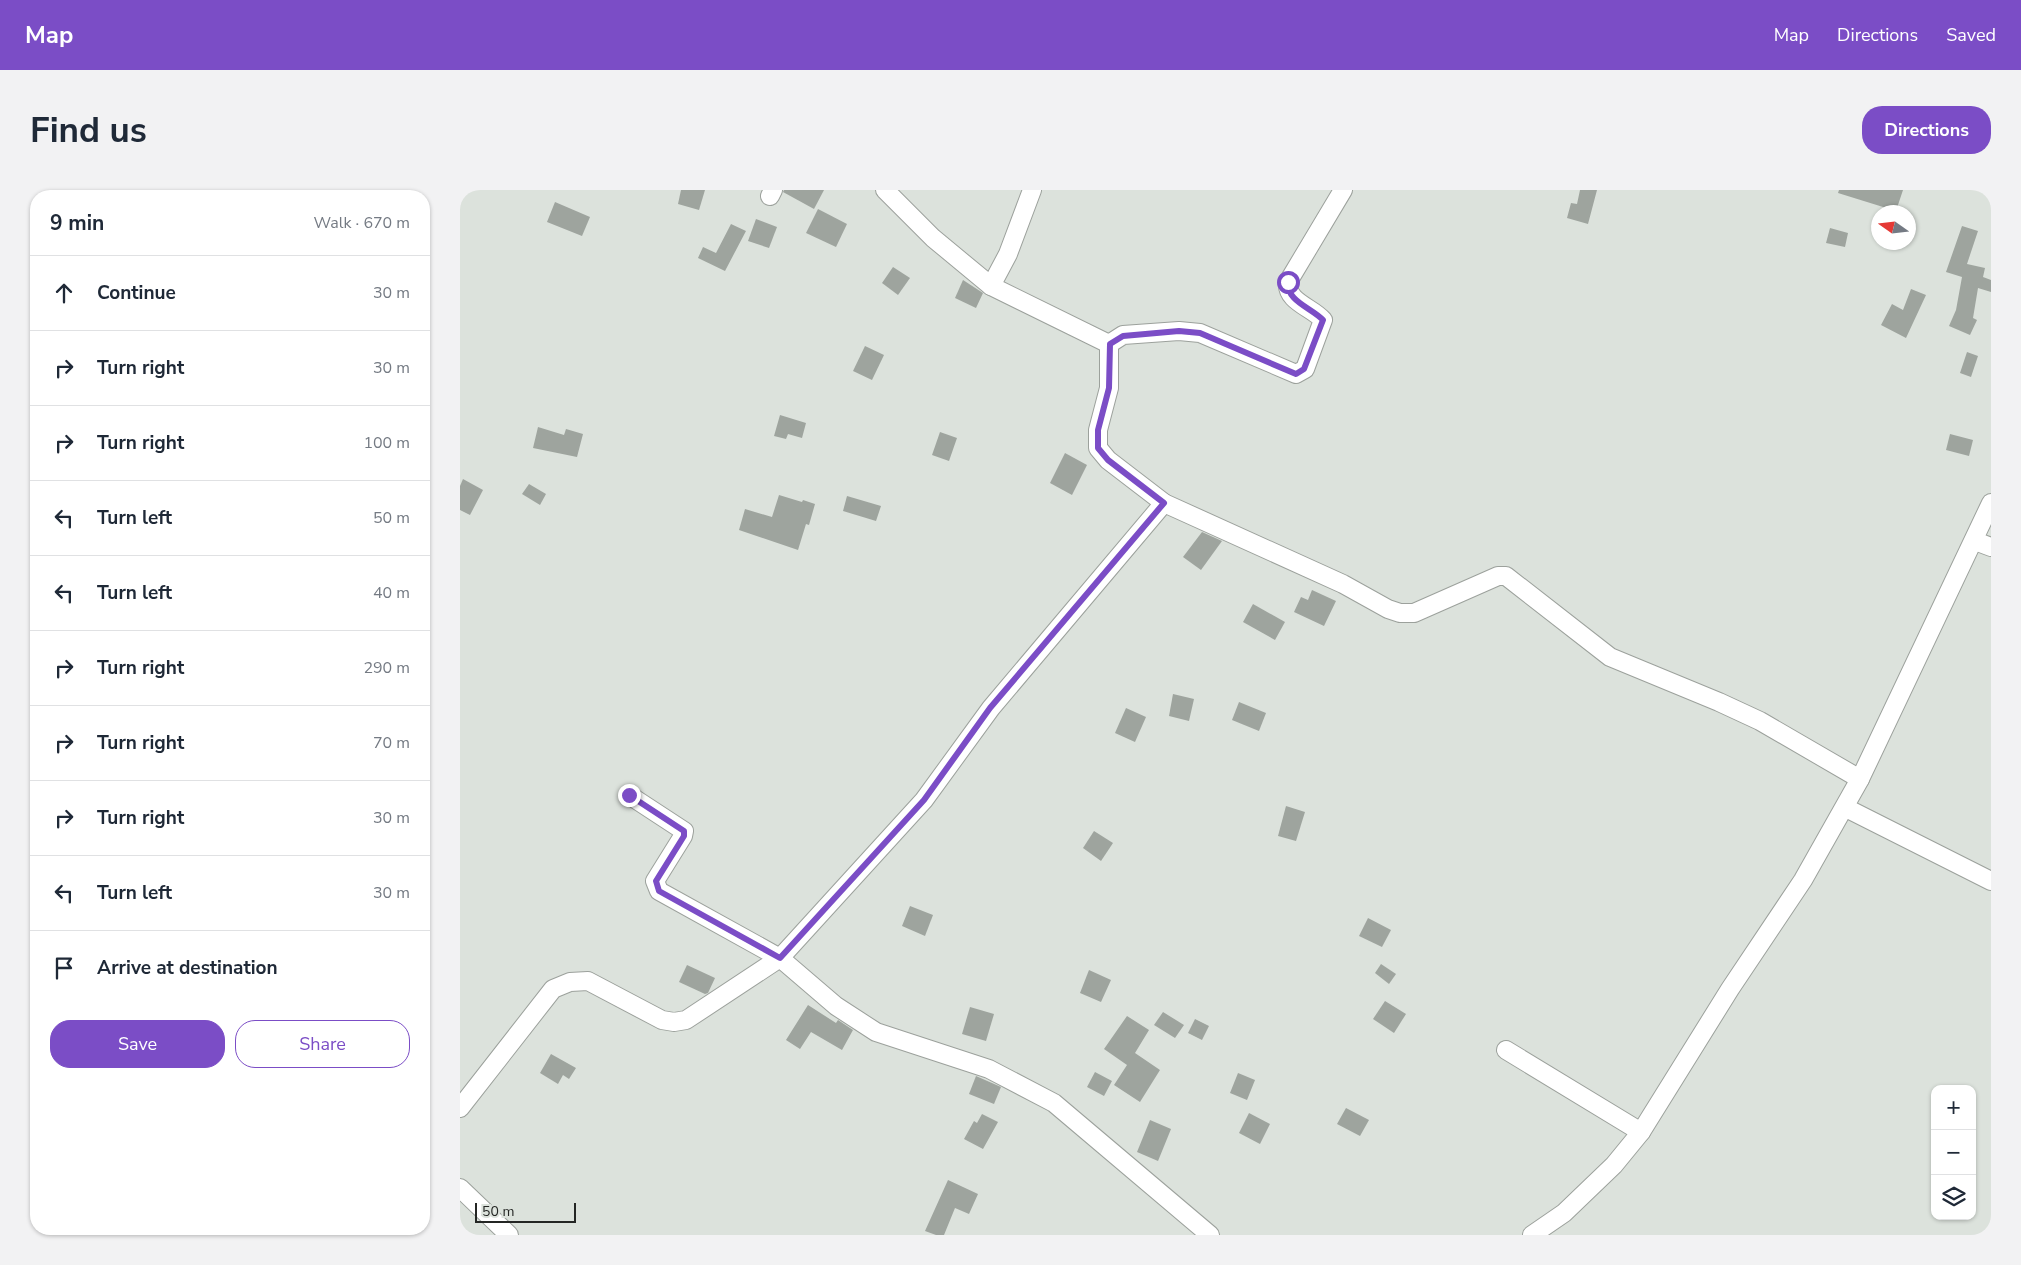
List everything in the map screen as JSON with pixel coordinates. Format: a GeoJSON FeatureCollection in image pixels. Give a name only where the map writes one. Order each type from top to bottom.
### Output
{"type":"FeatureCollection","features":[{"type":"Feature","properties":{"kind":"street"},"geometry":{"type":"LineString","coordinates":[[885,190],[933,238],[991,286],[1110,344]]}},
{"type":"Feature","properties":{"kind":"street"},"geometry":{"type":"LineString","coordinates":[[991,286],[1008,254],[1032,190]]}},
{"type":"Feature","properties":{"kind":"street"},"geometry":{"type":"LineString","coordinates":[[1110,344],[1123,336],[1179,331],[1200,333],[1296,374],[1304,369],[1323,320],[1291,296],[1288,282],[1343,190]]}},
{"type":"Feature","properties":{"kind":"street"},"geometry":{"type":"LineString","coordinates":[[1110,344],[1109,388],[1098,430],[1098,448],[1108,460],[1164,503],[1343,584],[1388,609],[1400,613],[1414,613],[1498,576],[1506,576],[1610,657],[1760,721],[1860,779]]}},
{"type":"Feature","properties":{"kind":"street"},"geometry":{"type":"LineString","coordinates":[[460,1108],[553,989],[570,982],[588,980],[662,1020],[674,1022],[686,1020],[780,958],[924,800],[990,708],[1164,503]]}},
{"type":"Feature","properties":{"kind":"street"},"geometry":{"type":"LineString","coordinates":[[1532,1235],[1564,1214],[1614,1165],[1641,1132],[1730,989],[1803,880],[1846,808],[1983,544],[1991,503]]}},
{"type":"Feature","properties":{"kind":"street"},"geometry":{"type":"LineString","coordinates":[[629,795],[684,831],[684,836],[656,881],[659,891],[780,958],[836,1006],[876,1032],[989,1070],[1054,1102],[1210,1235]]}},
{"type":"Feature","properties":{"kind":"street"},"geometry":{"type":"LineString","coordinates":[[1846,808],[1991,881]]}},
{"type":"Feature","properties":{"kind":"street"},"geometry":{"type":"LineString","coordinates":[[1506,1050],[1641,1132]]}},
{"type":"Feature","properties":{"kind":"street"},"geometry":{"type":"LineString","coordinates":[[460,1188],[509,1235]]}},
{"type":"Feature","properties":{"kind":"building"},"geometry":{"type":"Polygon","coordinates":[[[681,190],[705,190],[699,210],[678,204],[681,190]]]}},
{"type":"Feature","properties":{"kind":"building"},"geometry":{"type":"Polygon","coordinates":[[[784,190],[824,190],[814,209],[783,192],[784,190]]]}},
{"type":"Feature","properties":{"kind":"building"},"geometry":{"type":"Polygon","coordinates":[[[1580,190],[1597,190],[1588,224],[1567,218],[1571,203],[1577,204],[1580,190]]]}},
{"type":"Feature","properties":{"kind":"building"},"geometry":{"type":"Polygon","coordinates":[[[1839,190],[1903,190],[1898,205],[1877,205],[1838,193],[1839,190]]]}},
{"type":"Feature","properties":{"kind":"building"},"geometry":{"type":"Polygon","coordinates":[[[555,202],[590,217],[582,236],[547,222],[555,202]]]}},
{"type":"Feature","properties":{"kind":"building"},"geometry":{"type":"Polygon","coordinates":[[[818,209],[847,224],[836,247],[806,233],[818,209]]]}},
{"type":"Feature","properties":{"kind":"building"},"geometry":{"type":"Polygon","coordinates":[[[756,219],[777,227],[769,248],[748,241],[756,219]]]}},
{"type":"Feature","properties":{"kind":"building"},"geometry":{"type":"Polygon","coordinates":[[[731,224],[746,231],[725,271],[698,258],[703,247],[716,253],[731,224]]]}},
{"type":"Feature","properties":{"kind":"building"},"geometry":{"type":"Polygon","coordinates":[[[1962,226],[1978,231],[1967,264],[1985,268],[1983,277],[1991,280],[1991,292],[1978,288],[1973,318],[1977,320],[1970,335],[1949,326],[1956,310],[1962,277],[1946,272],[1962,226]]]}},
{"type":"Feature","properties":{"kind":"building"},"geometry":{"type":"Polygon","coordinates":[[[1830,228],[1848,233],[1845,247],[1826,243],[1830,228]]]}},
{"type":"Feature","properties":{"kind":"building"},"geometry":{"type":"Polygon","coordinates":[[[893,267],[910,278],[898,295],[882,283],[893,267]]]}},
{"type":"Feature","properties":{"kind":"building"},"geometry":{"type":"Polygon","coordinates":[[[963,280],[983,293],[976,308],[955,298],[963,280]]]}},
{"type":"Feature","properties":{"kind":"building"},"geometry":{"type":"Polygon","coordinates":[[[1911,289],[1926,295],[1906,338],[1881,325],[1892,304],[1903,310],[1911,289]]]}},
{"type":"Feature","properties":{"kind":"building"},"geometry":{"type":"Polygon","coordinates":[[[865,346],[884,355],[872,380],[853,371],[865,346]]]}},
{"type":"Feature","properties":{"kind":"building"},"geometry":{"type":"Polygon","coordinates":[[[1967,352],[1978,356],[1971,377],[1960,373],[1967,352]]]}},
{"type":"Feature","properties":{"kind":"building"},"geometry":{"type":"Polygon","coordinates":[[[780,415],[806,423],[802,438],[788,434],[786,439],[774,436],[780,415]]]}},
{"type":"Feature","properties":{"kind":"building"},"geometry":{"type":"Polygon","coordinates":[[[538,427],[564,435],[566,429],[583,434],[577,457],[533,448],[538,427]]]}},
{"type":"Feature","properties":{"kind":"building"},"geometry":{"type":"Polygon","coordinates":[[[940,432],[957,438],[949,461],[932,455],[940,432]]]}},
{"type":"Feature","properties":{"kind":"building"},"geometry":{"type":"Polygon","coordinates":[[[1950,434],[1973,440],[1969,456],[1946,450],[1950,434]]]}},
{"type":"Feature","properties":{"kind":"building"},"geometry":{"type":"Polygon","coordinates":[[[1065,453],[1087,465],[1072,495],[1050,483],[1065,453]]]}},
{"type":"Feature","properties":{"kind":"building"},"geometry":{"type":"Polygon","coordinates":[[[463,479],[483,490],[470,515],[460,510],[460,486],[463,479]]]}},
{"type":"Feature","properties":{"kind":"building"},"geometry":{"type":"Polygon","coordinates":[[[529,484],[546,494],[540,505],[522,494],[529,484]]]}},
{"type":"Feature","properties":{"kind":"building"},"geometry":{"type":"Polygon","coordinates":[[[779,495],[815,504],[809,525],[806,524],[798,550],[739,530],[745,509],[772,517],[779,495]]]}},
{"type":"Feature","properties":{"kind":"building"},"geometry":{"type":"Polygon","coordinates":[[[847,496],[881,506],[876,521],[843,511],[847,496]]]}},
{"type":"Feature","properties":{"kind":"building"},"geometry":{"type":"Polygon","coordinates":[[[1202,532],[1222,541],[1201,570],[1183,557],[1202,532]]]}},
{"type":"Feature","properties":{"kind":"building"},"geometry":{"type":"Polygon","coordinates":[[[1312,590],[1336,601],[1324,626],[1294,612],[1301,597],[1308,600],[1312,590]]]}},
{"type":"Feature","properties":{"kind":"building"},"geometry":{"type":"Polygon","coordinates":[[[1253,604],[1285,622],[1275,640],[1243,622],[1253,604]]]}},
{"type":"Feature","properties":{"kind":"building"},"geometry":{"type":"Polygon","coordinates":[[[1173,694],[1194,699],[1189,721],[1169,716],[1173,694]]]}},
{"type":"Feature","properties":{"kind":"building"},"geometry":{"type":"Polygon","coordinates":[[[1239,702],[1266,713],[1259,731],[1232,720],[1239,702]]]}},
{"type":"Feature","properties":{"kind":"building"},"geometry":{"type":"Polygon","coordinates":[[[1126,708],[1146,717],[1135,742],[1115,733],[1126,708]]]}},
{"type":"Feature","properties":{"kind":"building"},"geometry":{"type":"Polygon","coordinates":[[[1286,806],[1305,812],[1296,841],[1278,836],[1286,806]]]}},
{"type":"Feature","properties":{"kind":"building"},"geometry":{"type":"Polygon","coordinates":[[[1094,831],[1113,843],[1101,861],[1083,848],[1094,831]]]}},
{"type":"Feature","properties":{"kind":"building"},"geometry":{"type":"Polygon","coordinates":[[[910,906],[933,915],[925,936],[902,926],[910,906]]]}},
{"type":"Feature","properties":{"kind":"building"},"geometry":{"type":"Polygon","coordinates":[[[1368,918],[1391,930],[1382,947],[1359,936],[1368,918]]]}},
{"type":"Feature","properties":{"kind":"building"},"geometry":{"type":"Polygon","coordinates":[[[1381,964],[1396,974],[1389,984],[1375,973],[1381,964]]]}},
{"type":"Feature","properties":{"kind":"building"},"geometry":{"type":"Polygon","coordinates":[[[687,965],[715,978],[708,993],[705,994],[679,982],[687,965]]]}},
{"type":"Feature","properties":{"kind":"building"},"geometry":{"type":"Polygon","coordinates":[[[1089,970],[1111,980],[1101,1002],[1080,993],[1089,970]]]}},
{"type":"Feature","properties":{"kind":"building"},"geometry":{"type":"Polygon","coordinates":[[[1385,1001],[1406,1014],[1394,1033],[1373,1019],[1385,1001]]]}},
{"type":"Feature","properties":{"kind":"building"},"geometry":{"type":"Polygon","coordinates":[[[808,1005],[836,1023],[838,1020],[853,1030],[842,1050],[811,1032],[800,1049],[786,1040],[808,1005]]]}},
{"type":"Feature","properties":{"kind":"building"},"geometry":{"type":"Polygon","coordinates":[[[970,1007],[994,1014],[986,1041],[962,1034],[970,1007]]]}},
{"type":"Feature","properties":{"kind":"building"},"geometry":{"type":"Polygon","coordinates":[[[1163,1012],[1184,1025],[1175,1038],[1154,1025],[1163,1012]]]}},
{"type":"Feature","properties":{"kind":"building"},"geometry":{"type":"Polygon","coordinates":[[[1127,1016],[1149,1030],[1135,1053],[1160,1070],[1140,1102],[1114,1085],[1127,1065],[1104,1049],[1127,1016]]]}},
{"type":"Feature","properties":{"kind":"building"},"geometry":{"type":"Polygon","coordinates":[[[1195,1019],[1209,1026],[1202,1040],[1188,1033],[1195,1019]]]}},
{"type":"Feature","properties":{"kind":"building"},"geometry":{"type":"Polygon","coordinates":[[[551,1054],[576,1068],[569,1079],[563,1075],[558,1084],[540,1073],[551,1054]]]}},
{"type":"Feature","properties":{"kind":"building"},"geometry":{"type":"Polygon","coordinates":[[[1095,1072],[1112,1081],[1104,1096],[1087,1087],[1095,1072]]]}},
{"type":"Feature","properties":{"kind":"building"},"geometry":{"type":"Polygon","coordinates":[[[1238,1073],[1255,1080],[1247,1100],[1230,1093],[1238,1073]]]}},
{"type":"Feature","properties":{"kind":"building"},"geometry":{"type":"Polygon","coordinates":[[[976,1076],[1001,1087],[994,1104],[969,1094],[976,1076]]]}},
{"type":"Feature","properties":{"kind":"building"},"geometry":{"type":"Polygon","coordinates":[[[1346,1108],[1369,1120],[1360,1136],[1337,1124],[1346,1108]]]}},
{"type":"Feature","properties":{"kind":"building"},"geometry":{"type":"Polygon","coordinates":[[[1249,1113],[1270,1124],[1260,1144],[1239,1133],[1249,1113]]]}},
{"type":"Feature","properties":{"kind":"building"},"geometry":{"type":"Polygon","coordinates":[[[982,1114],[998,1122],[983,1149],[964,1139],[974,1121],[977,1123],[982,1114]]]}},
{"type":"Feature","properties":{"kind":"building"},"geometry":{"type":"Polygon","coordinates":[[[1150,1120],[1171,1129],[1158,1161],[1137,1152],[1150,1120]]]}},
{"type":"Feature","properties":{"kind":"building"},"geometry":{"type":"Polygon","coordinates":[[[948,1180],[978,1194],[969,1214],[955,1208],[944,1235],[936,1235],[925,1231],[948,1180]]]}},
{"type":"Feature","properties":{"kind":"route"},"geometry":{"type":"LineString","coordinates":[[629,795],[682,827],[684,831],[684,836],[656,881],[659,891],[780,958],[924,800],[990,708],[1164,503],[1138,481],[1108,460],[1098,448],[1098,430],[1109,388],[1110,344],[1123,336],[1179,331],[1200,333],[1296,374],[1304,369],[1322,327],[1323,320],[1291,296],[1288,282]]}}]}
